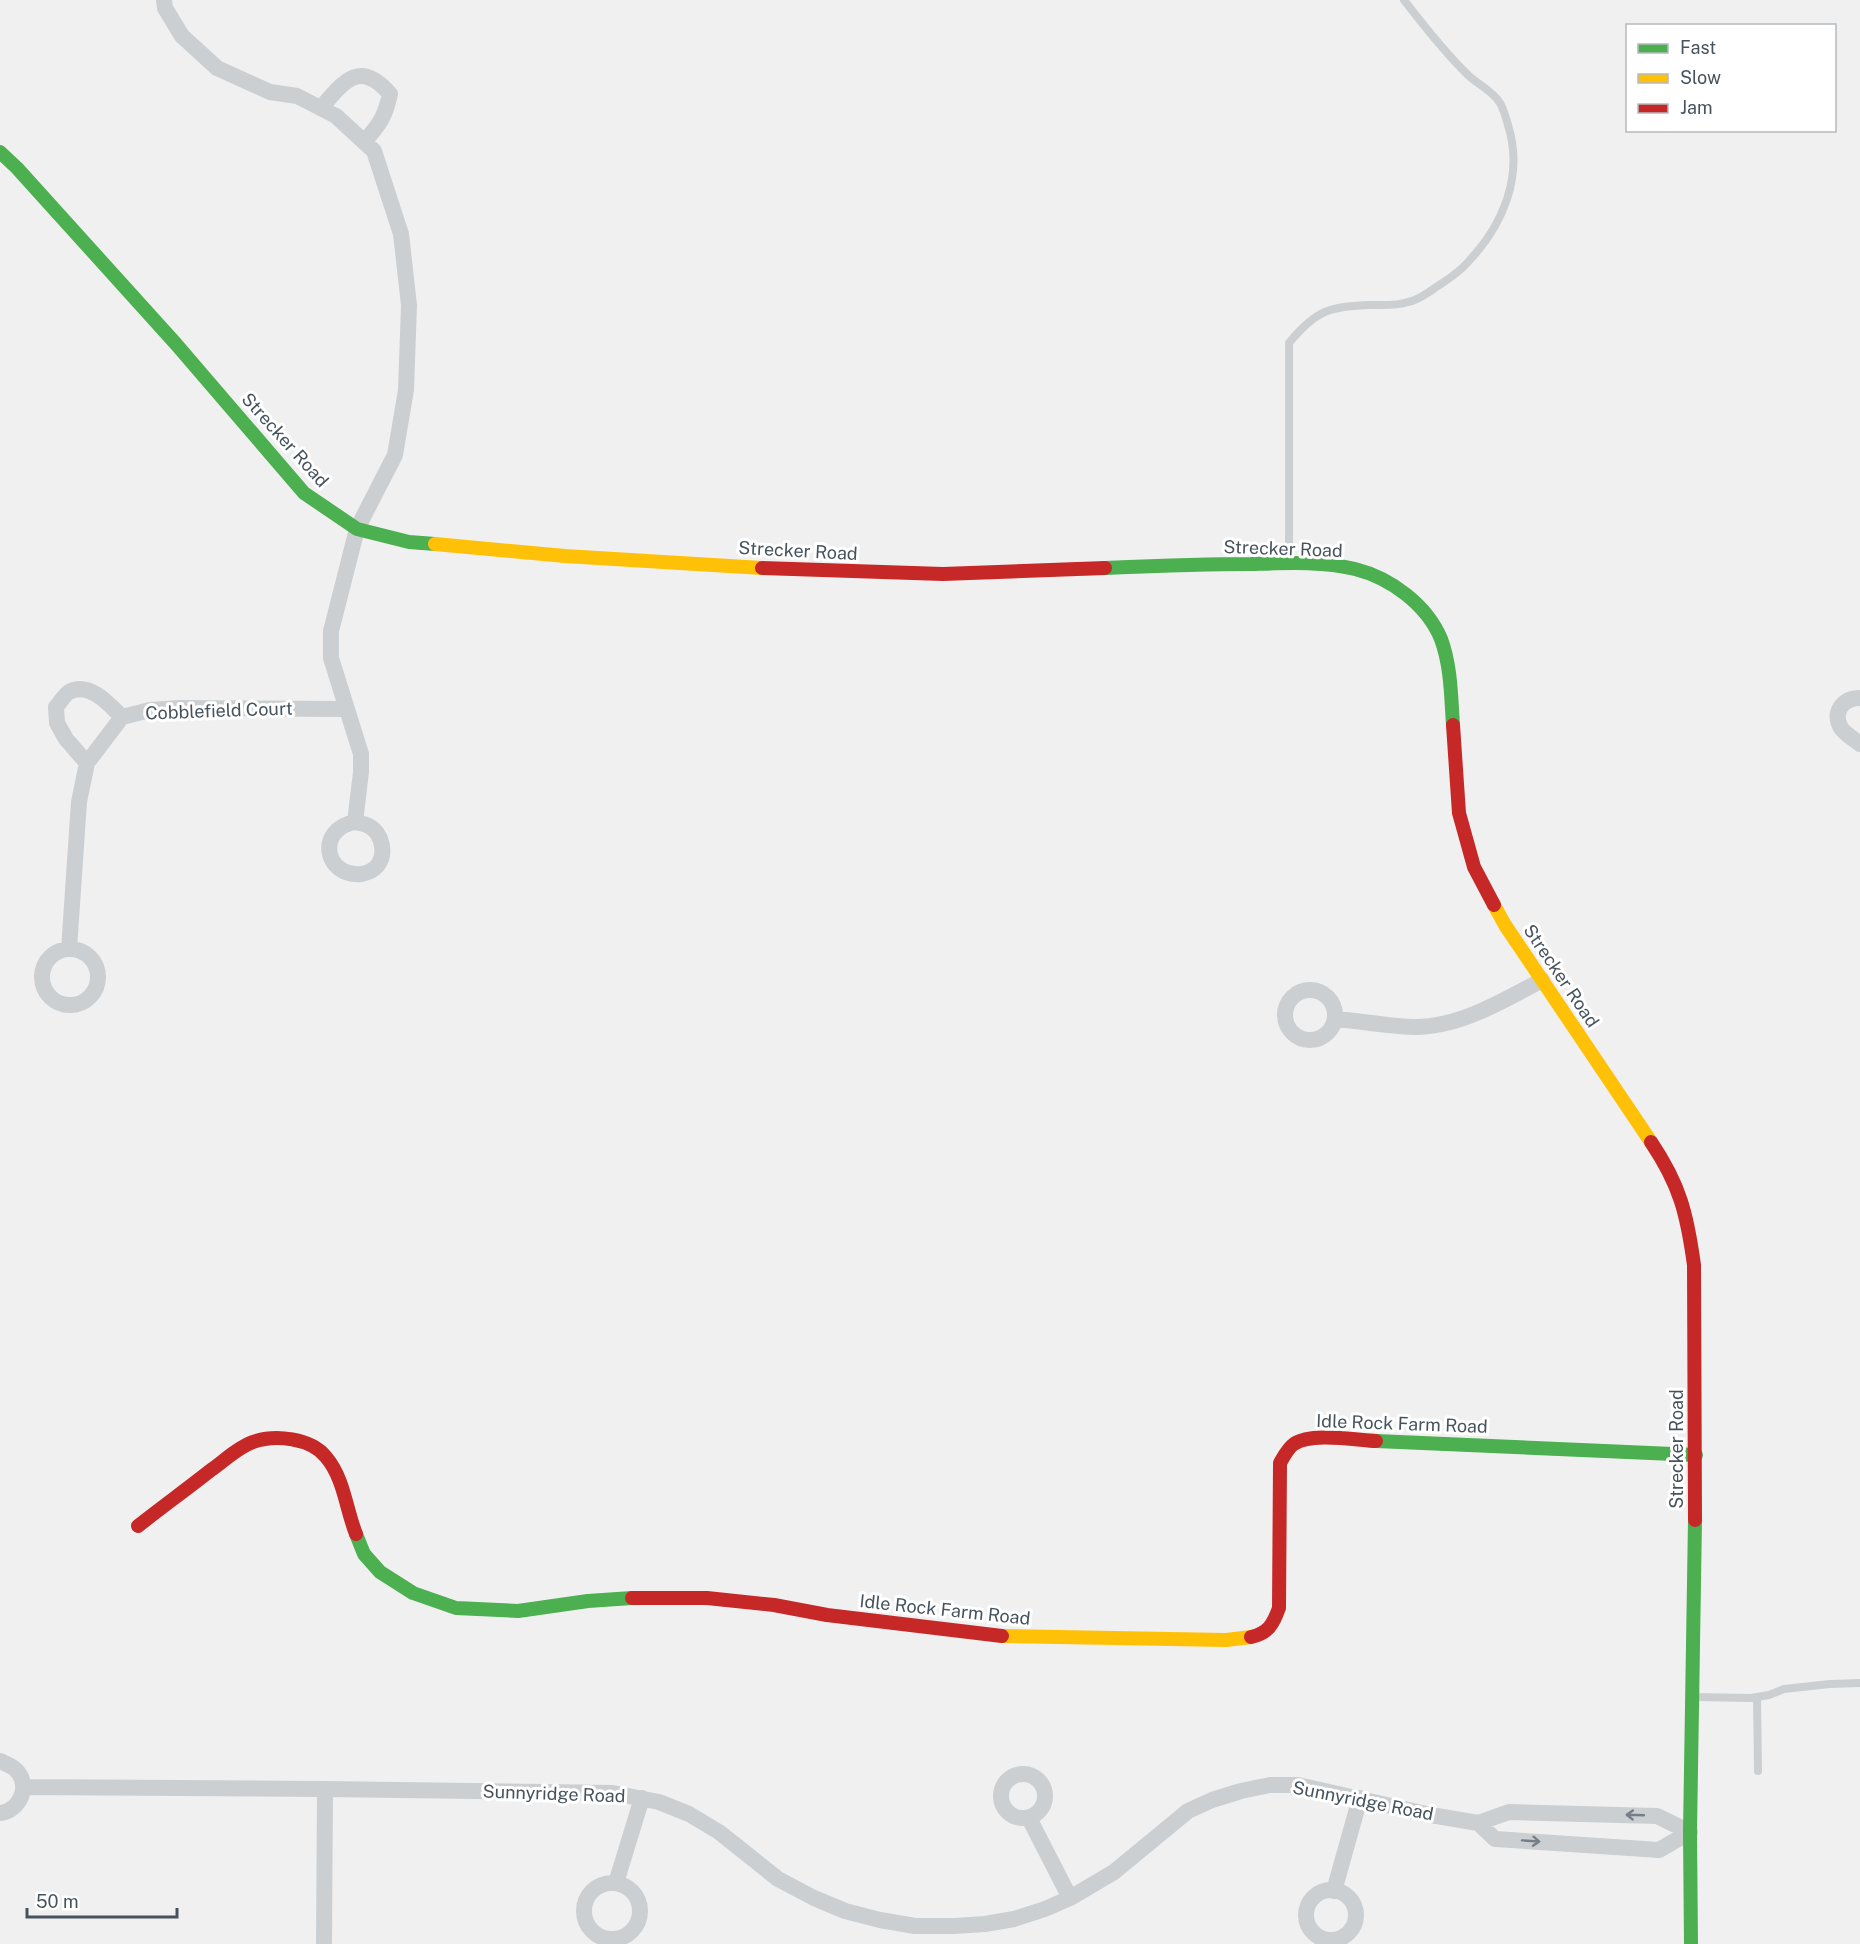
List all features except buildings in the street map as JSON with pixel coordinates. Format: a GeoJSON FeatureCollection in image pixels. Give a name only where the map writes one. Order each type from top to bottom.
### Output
{"type":"FeatureCollection","features":[{"type":"Feature","properties":{"kind":"street"},"geometry":{"type":"LineString","coordinates":[[164,0],[165,8],[182,36],[217,68],[270,92],[297,96],[321,108],[336,116],[374,151],[401,234],[409,305],[406,390],[394,455],[357,529],[331,631],[331,658],[361,754],[355,822]]}},
{"type":"Feature","properties":{"kind":"street"},"geometry":{"type":"LineString","coordinates":[[321,108],[349,78],[364,74],[379,81],[390,94],[386,113],[364,142]]}},
{"type":"Feature","properties":{"kind":"street","name":"Strecker Road"},"geometry":{"type":"LineString","coordinates":[[0,152],[176,344],[304,493],[357,529],[409,542],[565,556],[808,571],[944,574],[1289,563],[1355,569],[1380,578],[1406,594],[1426,614],[1440,637],[1448,661],[1459,813],[1471,859],[1505,924],[1662,1158],[1678,1189],[1688,1223],[1694,1265],[1696,1455],[1690,1832],[1691,1944]]}},
{"type":"Feature","properties":{"kind":"street"},"geometry":{"type":"LineString","coordinates":[[87,763],[66,739],[57,723],[56,707],[67,693],[80,689],[101,697],[122,717]]}},
{"type":"Feature","properties":{"kind":"street"},"geometry":{"type":"LineString","coordinates":[[1860,698],[1845,702],[1838,714],[1842,730],[1860,744]]}},
{"type":"Feature","properties":{"kind":"street","name":"Cobblefield Court"},"geometry":{"type":"LineString","coordinates":[[69,949],[79,802],[87,763],[122,717],[150,710],[180,708],[346,709]]}},
{"type":"Feature","properties":{"kind":"street"},"geometry":{"type":"LineString","coordinates":[[1335,1019],[1414,1027],[1445,1023],[1477,1013],[1542,980]]}},
{"type":"Feature","properties":{"kind":"street","name":"Idle Rock Farm Road"},"geometry":{"type":"LineString","coordinates":[[138,1526],[229,1457],[253,1442],[277,1438],[305,1442],[326,1456],[340,1481],[350,1519],[364,1554],[380,1572],[412,1593],[456,1608],[518,1611],[598,1600],[649,1597],[706,1598],[1012,1637],[1226,1640],[1262,1633],[1272,1626],[1279,1608],[1280,1463],[1287,1449],[1300,1439],[1696,1455]]}},
{"type":"Feature","properties":{"kind":"street"},"geometry":{"type":"LineString","coordinates":[[0,1761],[17,1771],[22,1779],[23,1787],[19,1802],[13,1808],[0,1813]]}},
{"type":"Feature","properties":{"kind":"street","name":"Sunnyridge Road"},"geometry":{"type":"LineString","coordinates":[[23,1787],[613,1793],[642,1798],[689,1814],[718,1832],[778,1879],[814,1898],[845,1911],[915,1926],[985,1924],[1045,1909],[1071,1898],[1114,1872],[1188,1811],[1212,1800],[1270,1785],[1298,1785],[1431,1815],[1478,1823],[1509,1812],[1657,1816],[1690,1832]]}},
{"type":"Feature","properties":{"kind":"street"},"geometry":{"type":"LineString","coordinates":[[324,1944],[325,1789]]}},
{"type":"Feature","properties":{"kind":"street"},"geometry":{"type":"LineString","coordinates":[[615,1883],[642,1798]]}},
{"type":"Feature","properties":{"kind":"street"},"geometry":{"type":"LineString","coordinates":[[1334,1891],[1360,1798]]}},
{"type":"Feature","properties":{"kind":"street"},"geometry":{"type":"LineString","coordinates":[[1029,1818],[1071,1898]]}},
{"type":"Feature","properties":{"kind":"street","name":"Sunnyridge Road"},"geometry":{"type":"LineString","coordinates":[[1478,1823],[1495,1839],[1659,1850],[1690,1832]]}},
{"type":"Feature","properties":{"kind":"lane"},"geometry":{"type":"LineString","coordinates":[[1289,563],[1289,343],[1314,316],[1327,310],[1346,306],[1408,303],[1423,297],[1446,282],[1468,263],[1492,234],[1510,195],[1514,147],[1500,103],[1490,91],[1470,76],[1444,50],[1404,0]]}},
{"type":"Feature","properties":{"kind":"lane"},"geometry":{"type":"LineString","coordinates":[[1693,1697],[1757,1697],[1784,1689],[1860,1683]]}},
{"type":"Feature","properties":{"kind":"lane"},"geometry":{"type":"LineString","coordinates":[[1757,1697],[1758,1771]]}},
{"type":"Feature","properties":{"kind":"traffic: fast"},"geometry":{"type":"LineString","coordinates":[[0,152],[176,344],[304,493],[357,529],[409,542],[435,544]]}},
{"type":"Feature","properties":{"kind":"traffic: fast"},"geometry":{"type":"LineString","coordinates":[[1105,568],[1214,564],[1317,564],[1342,566],[1382,579],[1417,604],[1427,615],[1441,639],[1449,670],[1453,725]]}},
{"type":"Feature","properties":{"kind":"traffic: fast"},"geometry":{"type":"LineString","coordinates":[[1376,1441],[1696,1455]]}},
{"type":"Feature","properties":{"kind":"traffic: fast"},"geometry":{"type":"LineString","coordinates":[[1691,1944],[1690,1832],[1695,1520]]}},
{"type":"Feature","properties":{"kind":"traffic: fast"},"geometry":{"type":"LineString","coordinates":[[356,1534],[364,1554],[380,1572],[413,1593],[456,1608],[518,1611],[588,1601],[632,1598]]}},
{"type":"Feature","properties":{"kind":"traffic: slow"},"geometry":{"type":"LineString","coordinates":[[435,544],[565,556],[762,568]]}},
{"type":"Feature","properties":{"kind":"traffic: slow"},"geometry":{"type":"LineString","coordinates":[[1494,905],[1505,925],[1651,1142]]}},
{"type":"Feature","properties":{"kind":"traffic: slow"},"geometry":{"type":"LineString","coordinates":[[1002,1636],[1226,1640],[1251,1637]]}},
{"type":"Feature","properties":{"kind":"traffic: jam"},"geometry":{"type":"LineString","coordinates":[[762,568],[943,574],[1105,568]]}},
{"type":"Feature","properties":{"kind":"traffic: jam"},"geometry":{"type":"LineString","coordinates":[[1453,725],[1459,813],[1474,867],[1494,905]]}},
{"type":"Feature","properties":{"kind":"traffic: jam"},"geometry":{"type":"LineString","coordinates":[[1651,1142],[1669,1172],[1681,1200],[1694,1265],[1695,1520]]}},
{"type":"Feature","properties":{"kind":"traffic: jam"},"geometry":{"type":"LineString","coordinates":[[138,1526],[242,1447],[253,1442],[282,1438],[302,1442],[326,1457],[341,1484],[356,1534]]}},
{"type":"Feature","properties":{"kind":"traffic: jam"},"geometry":{"type":"LineString","coordinates":[[1251,1637],[1262,1633],[1269,1627],[1279,1608],[1280,1463],[1286,1452],[1294,1444],[1311,1438],[1376,1441]]}},
{"type":"Feature","properties":{"kind":"traffic: jam"},"geometry":{"type":"LineString","coordinates":[[632,1598],[707,1598],[1002,1636]]}}]}
